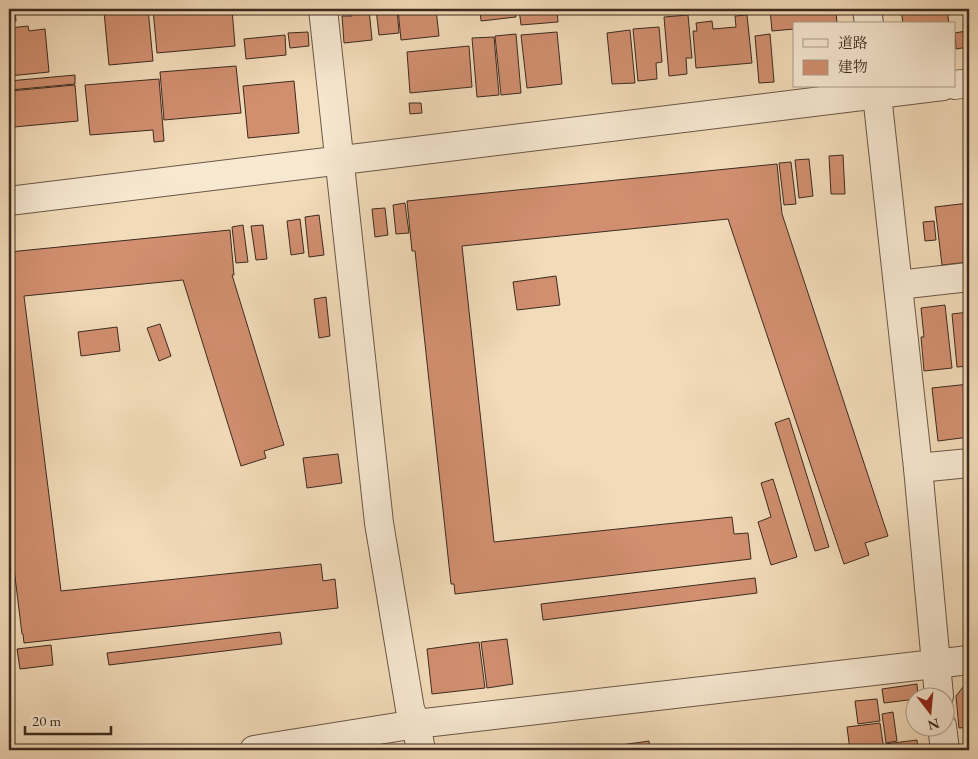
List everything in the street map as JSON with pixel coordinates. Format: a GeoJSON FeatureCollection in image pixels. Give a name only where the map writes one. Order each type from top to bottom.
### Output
{"type":"FeatureCollection","features":[{"type":"Feature","properties":{"kind":"street"},"geometry":{"type":"LineString","coordinates":[[323,9],[379,523],[410,709],[416,724],[421,750]]}},
{"type":"Feature","properties":{"kind":"street"},"geometry":{"type":"LineString","coordinates":[[867,9],[868,22]]}},
{"type":"Feature","properties":{"kind":"street"},"geometry":{"type":"LineString","coordinates":[[956,85],[969,83]]}},
{"type":"Feature","properties":{"kind":"street"},"geometry":{"type":"LineString","coordinates":[[9,201],[877,90],[910,88]]}},
{"type":"Feature","properties":{"kind":"street"},"geometry":{"type":"LineString","coordinates":[[877,90],[918,468],[938,686]]}},
{"type":"Feature","properties":{"kind":"street"},"geometry":{"type":"LineString","coordinates":[[898,285],[969,277]]}},
{"type":"Feature","properties":{"kind":"street"},"geometry":{"type":"LineString","coordinates":[[918,468],[969,462]]}},
{"type":"Feature","properties":{"kind":"street"},"geometry":{"type":"LineString","coordinates":[[254,750],[416,724],[969,660]]}},
{"type":"Feature","properties":{"kind":"street"},"geometry":{"type":"LineString","coordinates":[[943,736],[945,750]]}},
{"type":"Feature","properties":{"kind":"building"},"geometry":{"type":"Polygon","coordinates":[[[9,9],[15,9],[16,21],[9,21],[9,9]]]}},
{"type":"Feature","properties":{"kind":"building"},"geometry":{"type":"Polygon","coordinates":[[[148,9],[153,61],[109,65],[104,12],[148,9]]]}},
{"type":"Feature","properties":{"kind":"building"},"geometry":{"type":"Polygon","coordinates":[[[153,9],[166,9],[167,13],[191,11],[190,9],[232,9],[235,46],[157,53],[153,9]]]}},
{"type":"Feature","properties":{"kind":"building"},"geometry":{"type":"Polygon","coordinates":[[[237,9],[274,9],[237,13],[237,9]]]}},
{"type":"Feature","properties":{"kind":"building"},"geometry":{"type":"Polygon","coordinates":[[[369,9],[372,40],[344,43],[342,16],[352,16],[351,10],[369,9]]]}},
{"type":"Feature","properties":{"kind":"building"},"geometry":{"type":"Polygon","coordinates":[[[376,9],[397,9],[399,33],[379,35],[376,9]]]}},
{"type":"Feature","properties":{"kind":"building"},"geometry":{"type":"Polygon","coordinates":[[[398,9],[436,9],[439,36],[401,40],[398,9]]]}},
{"type":"Feature","properties":{"kind":"building"},"geometry":{"type":"Polygon","coordinates":[[[480,9],[515,9],[516,17],[481,21],[480,9]]]}},
{"type":"Feature","properties":{"kind":"building"},"geometry":{"type":"Polygon","coordinates":[[[519,9],[557,9],[558,22],[521,25],[519,9]]]}},
{"type":"Feature","properties":{"kind":"building"},"geometry":{"type":"Polygon","coordinates":[[[559,9],[579,9],[579,12],[559,14],[559,9]]]}},
{"type":"Feature","properties":{"kind":"building"},"geometry":{"type":"Polygon","coordinates":[[[581,9],[601,9],[581,12],[581,9]]]}},
{"type":"Feature","properties":{"kind":"building"},"geometry":{"type":"Polygon","coordinates":[[[730,9],[747,9],[747,11],[730,12],[730,9]]]}},
{"type":"Feature","properties":{"kind":"building"},"geometry":{"type":"Polygon","coordinates":[[[770,9],[836,9],[837,22],[793,22],[793,29],[772,31],[770,9]]]}},
{"type":"Feature","properties":{"kind":"building"},"geometry":{"type":"Polygon","coordinates":[[[901,9],[947,9],[949,22],[903,22],[901,9]]]}},
{"type":"Feature","properties":{"kind":"building"},"geometry":{"type":"Polygon","coordinates":[[[966,9],[969,9],[969,28],[968,28],[966,9]]]}},
{"type":"Feature","properties":{"kind":"building"},"geometry":{"type":"Polygon","coordinates":[[[688,15],[692,58],[686,58],[687,74],[669,76],[664,17],[688,15]]]}},
{"type":"Feature","properties":{"kind":"building"},"geometry":{"type":"Polygon","coordinates":[[[747,15],[752,63],[696,68],[693,31],[697,31],[696,23],[712,21],[713,29],[736,27],[735,16],[747,15]]]}},
{"type":"Feature","properties":{"kind":"building"},"geometry":{"type":"Polygon","coordinates":[[[28,26],[29,31],[45,29],[49,72],[9,76],[10,28],[28,26]]]}},
{"type":"Feature","properties":{"kind":"building"},"geometry":{"type":"Polygon","coordinates":[[[659,27],[662,62],[656,63],[657,79],[638,81],[633,29],[659,27]]]}},
{"type":"Feature","properties":{"kind":"building"},"geometry":{"type":"Polygon","coordinates":[[[630,30],[635,83],[612,84],[607,33],[630,30]]]}},
{"type":"Feature","properties":{"kind":"building"},"geometry":{"type":"Polygon","coordinates":[[[966,31],[968,47],[956,49],[956,33],[966,31]]]}},
{"type":"Feature","properties":{"kind":"building"},"geometry":{"type":"Polygon","coordinates":[[[308,32],[309,46],[290,48],[288,33],[308,32]]]}},
{"type":"Feature","properties":{"kind":"building"},"geometry":{"type":"Polygon","coordinates":[[[557,32],[562,84],[527,88],[521,35],[557,32]]]}},
{"type":"Feature","properties":{"kind":"building"},"geometry":{"type":"Polygon","coordinates":[[[516,34],[521,93],[501,95],[495,36],[516,34]]]}},
{"type":"Feature","properties":{"kind":"building"},"geometry":{"type":"Polygon","coordinates":[[[770,34],[774,82],[759,83],[755,36],[770,34]]]}},
{"type":"Feature","properties":{"kind":"building"},"geometry":{"type":"Polygon","coordinates":[[[285,35],[286,55],[246,59],[244,39],[285,35]]]}},
{"type":"Feature","properties":{"kind":"building"},"geometry":{"type":"Polygon","coordinates":[[[494,37],[499,95],[477,97],[472,38],[494,37]]]}},
{"type":"Feature","properties":{"kind":"building"},"geometry":{"type":"Polygon","coordinates":[[[469,46],[472,87],[410,93],[407,52],[469,46]]]}},
{"type":"Feature","properties":{"kind":"building"},"geometry":{"type":"Polygon","coordinates":[[[236,66],[241,113],[164,120],[160,72],[236,66]]]}},
{"type":"Feature","properties":{"kind":"building"},"geometry":{"type":"Polygon","coordinates":[[[75,75],[75,84],[10,90],[9,81],[75,75]]]}},
{"type":"Feature","properties":{"kind":"building"},"geometry":{"type":"Polygon","coordinates":[[[159,79],[164,141],[154,142],[153,130],[90,135],[85,85],[159,79]]]}},
{"type":"Feature","properties":{"kind":"building"},"geometry":{"type":"Polygon","coordinates":[[[294,81],[299,133],[248,138],[243,86],[294,81]]]}},
{"type":"Feature","properties":{"kind":"building"},"geometry":{"type":"Polygon","coordinates":[[[75,85],[78,121],[14,127],[10,91],[75,85]]]}},
{"type":"Feature","properties":{"kind":"building"},"geometry":{"type":"Polygon","coordinates":[[[409,103],[421,103],[422,113],[410,114],[409,103]]]}},
{"type":"Feature","properties":{"kind":"building"},"geometry":{"type":"Polygon","coordinates":[[[843,155],[845,194],[831,194],[829,156],[843,155]]]}},
{"type":"Feature","properties":{"kind":"building"},"geometry":{"type":"Polygon","coordinates":[[[809,159],[813,196],[799,198],[795,160],[809,159]]]}},
{"type":"Feature","properties":{"kind":"building"},"geometry":{"type":"Polygon","coordinates":[[[791,162],[796,204],[784,205],[779,163],[791,162]]]}},
{"type":"Feature","properties":{"kind":"building"},"geometry":{"type":"Polygon","coordinates":[[[777,164],[782,214],[888,536],[865,543],[869,555],[844,564],[728,219],[462,246],[494,542],[732,517],[734,534],[748,533],[751,559],[455,594],[454,584],[451,584],[415,251],[412,251],[407,201],[777,164]]]}},
{"type":"Feature","properties":{"kind":"building"},"geometry":{"type":"Polygon","coordinates":[[[405,203],[409,233],[396,234],[393,205],[405,203]]]}},
{"type":"Feature","properties":{"kind":"building"},"geometry":{"type":"Polygon","coordinates":[[[969,203],[969,262],[942,265],[935,207],[969,203]]]}},
{"type":"Feature","properties":{"kind":"building"},"geometry":{"type":"Polygon","coordinates":[[[385,208],[388,235],[375,237],[372,209],[385,208]]]}},
{"type":"Feature","properties":{"kind":"building"},"geometry":{"type":"Polygon","coordinates":[[[319,215],[324,255],[309,257],[305,217],[319,215]]]}},
{"type":"Feature","properties":{"kind":"building"},"geometry":{"type":"Polygon","coordinates":[[[300,219],[304,253],[291,255],[287,221],[300,219]]]}},
{"type":"Feature","properties":{"kind":"building"},"geometry":{"type":"Polygon","coordinates":[[[934,221],[936,240],[925,241],[923,222],[934,221]]]}},
{"type":"Feature","properties":{"kind":"building"},"geometry":{"type":"Polygon","coordinates":[[[243,225],[248,262],[236,263],[232,227],[243,225]]]}},
{"type":"Feature","properties":{"kind":"building"},"geometry":{"type":"Polygon","coordinates":[[[263,225],[267,259],[256,260],[251,226],[263,225]]]}},
{"type":"Feature","properties":{"kind":"building"},"geometry":{"type":"Polygon","coordinates":[[[230,230],[234,275],[232,275],[284,445],[264,451],[266,458],[241,466],[183,280],[24,296],[61,591],[321,564],[323,581],[335,579],[338,608],[24,643],[9,528],[9,252],[230,230]]]}},
{"type":"Feature","properties":{"kind":"building"},"geometry":{"type":"Polygon","coordinates":[[[556,276],[560,305],[517,310],[513,282],[556,276]]]}},
{"type":"Feature","properties":{"kind":"building"},"geometry":{"type":"Polygon","coordinates":[[[326,297],[330,336],[319,338],[314,299],[326,297]]]}},
{"type":"Feature","properties":{"kind":"building"},"geometry":{"type":"Polygon","coordinates":[[[945,305],[952,368],[924,371],[921,337],[924,337],[921,308],[945,305]]]}},
{"type":"Feature","properties":{"kind":"building"},"geometry":{"type":"Polygon","coordinates":[[[969,312],[969,366],[957,367],[952,314],[969,312]]]}},
{"type":"Feature","properties":{"kind":"building"},"geometry":{"type":"Polygon","coordinates":[[[160,324],[171,356],[159,361],[147,328],[160,324]]]}},
{"type":"Feature","properties":{"kind":"building"},"geometry":{"type":"Polygon","coordinates":[[[117,327],[120,351],[81,356],[78,332],[117,327]]]}},
{"type":"Feature","properties":{"kind":"building"},"geometry":{"type":"Polygon","coordinates":[[[969,384],[969,437],[938,441],[932,388],[969,384]]]}},
{"type":"Feature","properties":{"kind":"building"},"geometry":{"type":"Polygon","coordinates":[[[789,418],[829,547],[815,551],[775,423],[789,418]]]}},
{"type":"Feature","properties":{"kind":"building"},"geometry":{"type":"Polygon","coordinates":[[[338,454],[342,483],[307,488],[303,458],[338,454]]]}},
{"type":"Feature","properties":{"kind":"building"},"geometry":{"type":"Polygon","coordinates":[[[773,479],[797,557],[771,565],[758,522],[771,517],[761,483],[773,479]]]}},
{"type":"Feature","properties":{"kind":"building"},"geometry":{"type":"Polygon","coordinates":[[[755,578],[757,593],[543,620],[541,604],[755,578]]]}},
{"type":"Feature","properties":{"kind":"building"},"geometry":{"type":"Polygon","coordinates":[[[280,632],[282,644],[109,665],[107,653],[280,632]]]}},
{"type":"Feature","properties":{"kind":"building"},"geometry":{"type":"Polygon","coordinates":[[[507,639],[513,684],[487,688],[481,642],[507,639]]]}},
{"type":"Feature","properties":{"kind":"building"},"geometry":{"type":"Polygon","coordinates":[[[479,642],[485,688],[432,694],[427,649],[479,642]]]}},
{"type":"Feature","properties":{"kind":"building"},"geometry":{"type":"Polygon","coordinates":[[[51,645],[53,665],[20,669],[17,649],[51,645]]]}},
{"type":"Feature","properties":{"kind":"building"},"geometry":{"type":"Polygon","coordinates":[[[917,684],[917,686],[906,686],[906,700],[884,703],[882,689],[917,684]]]}},
{"type":"Feature","properties":{"kind":"building"},"geometry":{"type":"Polygon","coordinates":[[[969,686],[969,727],[959,728],[956,696],[963,687],[969,686]]]}},
{"type":"Feature","properties":{"kind":"building"},"geometry":{"type":"Polygon","coordinates":[[[877,699],[880,721],[858,724],[855,701],[877,699]]]}},
{"type":"Feature","properties":{"kind":"building"},"geometry":{"type":"Polygon","coordinates":[[[893,712],[897,741],[886,743],[882,714],[893,712]]]}},
{"type":"Feature","properties":{"kind":"building"},"geometry":{"type":"Polygon","coordinates":[[[880,723],[884,750],[850,750],[847,727],[880,723]]]}},
{"type":"Feature","properties":{"kind":"building"},"geometry":{"type":"Polygon","coordinates":[[[917,740],[918,750],[886,750],[885,744],[917,740]]]}},
{"type":"Feature","properties":{"kind":"building"},"geometry":{"type":"Polygon","coordinates":[[[649,741],[650,750],[621,750],[621,745],[649,741]]]}},
{"type":"Feature","properties":{"kind":"building"},"geometry":{"type":"Polygon","coordinates":[[[587,746],[587,750],[561,750],[561,749],[587,746]]]}}]}
